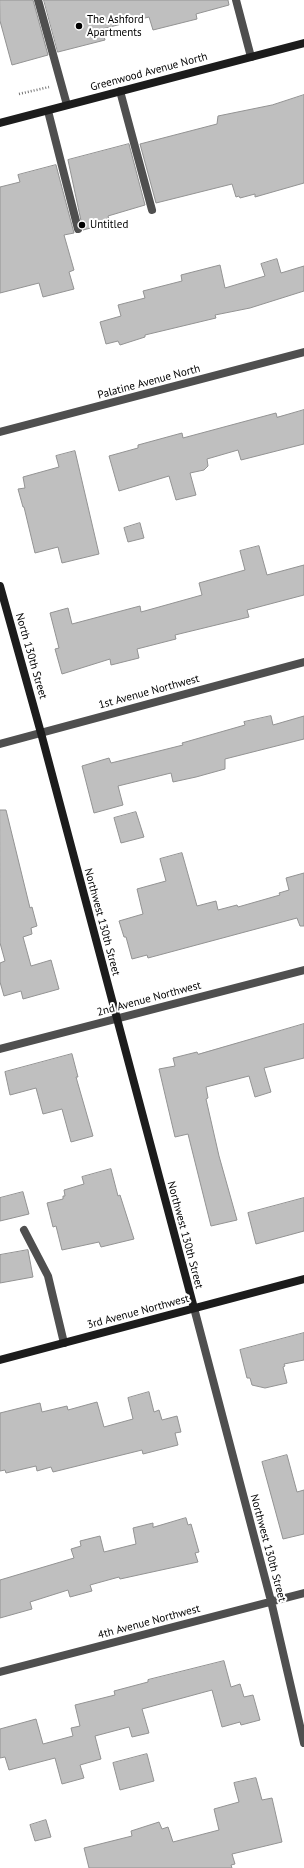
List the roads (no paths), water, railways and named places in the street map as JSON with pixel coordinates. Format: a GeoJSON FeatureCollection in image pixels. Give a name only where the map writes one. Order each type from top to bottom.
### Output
{"type":"FeatureCollection","features":[{"type":"Feature","properties":{"kind":"street"},"geometry":{"type":"LineString","coordinates":[[38,0],[67,105]]}},
{"type":"Feature","properties":{"kind":"street"},"geometry":{"type":"LineString","coordinates":[[236,0],[251,57]]}},
{"type":"Feature","properties":{"kind":"street","name":"Greenwood Avenue North"},"geometry":{"type":"LineString","coordinates":[[0,123],[304,43]]}},
{"type":"Feature","properties":{"kind":"street"},"geometry":{"type":"LineString","coordinates":[[120,91],[152,210]]}},
{"type":"Feature","properties":{"kind":"street"},"geometry":{"type":"LineString","coordinates":[[48,110],[78,229]]}},
{"type":"Feature","properties":{"kind":"street","name":"Palatine Avenue North"},"geometry":{"type":"LineString","coordinates":[[0,432],[304,352]]}},
{"type":"Feature","properties":{"kind":"street","name":"North 130th Street"},"geometry":{"type":"LineString","coordinates":[[0,586],[41,733]]}},
{"type":"Feature","properties":{"kind":"street","name":"1st Avenue Northwest"},"geometry":{"type":"LineString","coordinates":[[0,744],[304,662]]}},
{"type":"Feature","properties":{"kind":"street","name":"Northwest 130th Street"},"geometry":{"type":"LineString","coordinates":[[41,733],[271,1601],[304,1741]]}},
{"type":"Feature","properties":{"kind":"street","name":"2nd Avenue Northwest"},"geometry":{"type":"LineString","coordinates":[[0,1049],[304,970]]}},
{"type":"Feature","properties":{"kind":"street"},"geometry":{"type":"LineString","coordinates":[[24,1230],[48,1276],[64,1343]]}},
{"type":"Feature","properties":{"kind":"street","name":"3rd Avenue Northwest"},"geometry":{"type":"LineString","coordinates":[[0,1360],[304,1279]]}},
{"type":"Feature","properties":{"kind":"street","name":"4th Avenue Northwest"},"geometry":{"type":"LineString","coordinates":[[0,1672],[304,1593]]}},
{"type":"Feature","properties":{"kind":"place","name":"The Ashford Apartments"},"geometry":{"type":"Point","coordinates":[79,26]}},
{"type":"Feature","properties":{"kind":"place","name":"Untitled"},"geometry":{"type":"Point","coordinates":[82,225]}}]}
